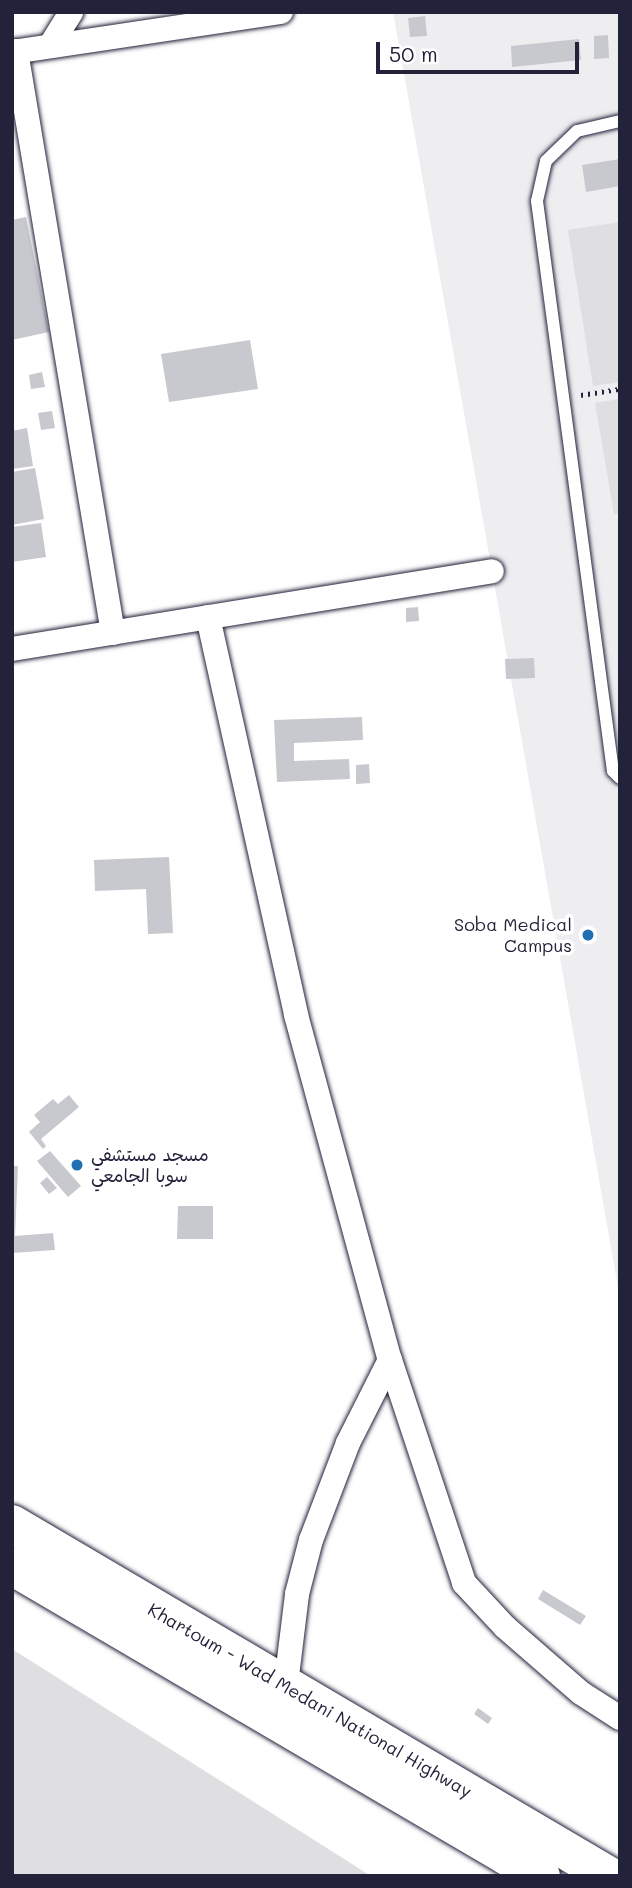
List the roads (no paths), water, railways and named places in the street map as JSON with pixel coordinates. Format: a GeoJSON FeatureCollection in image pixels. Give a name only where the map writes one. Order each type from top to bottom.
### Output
{"type":"FeatureCollection","features":[{"type":"Feature","properties":{"kind":"highway","name":"Khartoum - Wad Medani National Highway"},"geometry":{"type":"LineString","coordinates":[[12,1524],[608,1876]]}},
{"type":"Feature","properties":{"kind":"highway","name":"Khartoum - Wad Medani National Highway"},"geometry":{"type":"LineString","coordinates":[[12,1566],[541,1876]]}},
{"type":"Feature","properties":{"kind":"street"},"geometry":{"type":"LineString","coordinates":[[50,46],[71,12]]}},
{"type":"Feature","properties":{"kind":"street"},"geometry":{"type":"LineString","coordinates":[[113,633],[14,52],[281,12]]}},
{"type":"Feature","properties":{"kind":"street"},"geometry":{"type":"LineString","coordinates":[[12,649],[492,571]]}},
{"type":"Feature","properties":{"kind":"street"},"geometry":{"type":"LineString","coordinates":[[208,617],[296,1015],[390,1360],[464,1583],[505,1627],[581,1693],[620,1718]]}},
{"type":"Feature","properties":{"kind":"street"},"geometry":{"type":"LineString","coordinates":[[286,1684],[297,1594],[312,1540],[348,1443],[390,1360]]}},
{"type":"Feature","properties":{"kind":"lane"},"geometry":{"type":"LineString","coordinates":[[620,121],[577,131],[554,153],[546,161],[537,201],[566,398],[613,771],[620,778]]}},
{"type":"Feature","properties":{"kind":"place","name":"Soba Medical Campus"},"geometry":{"type":"Point","coordinates":[588,935]}},
{"type":"Feature","properties":{"kind":"place","name":"مسجد مستشفي سوبا الجامعي"},"geometry":{"type":"Point","coordinates":[77,1165]}}]}
